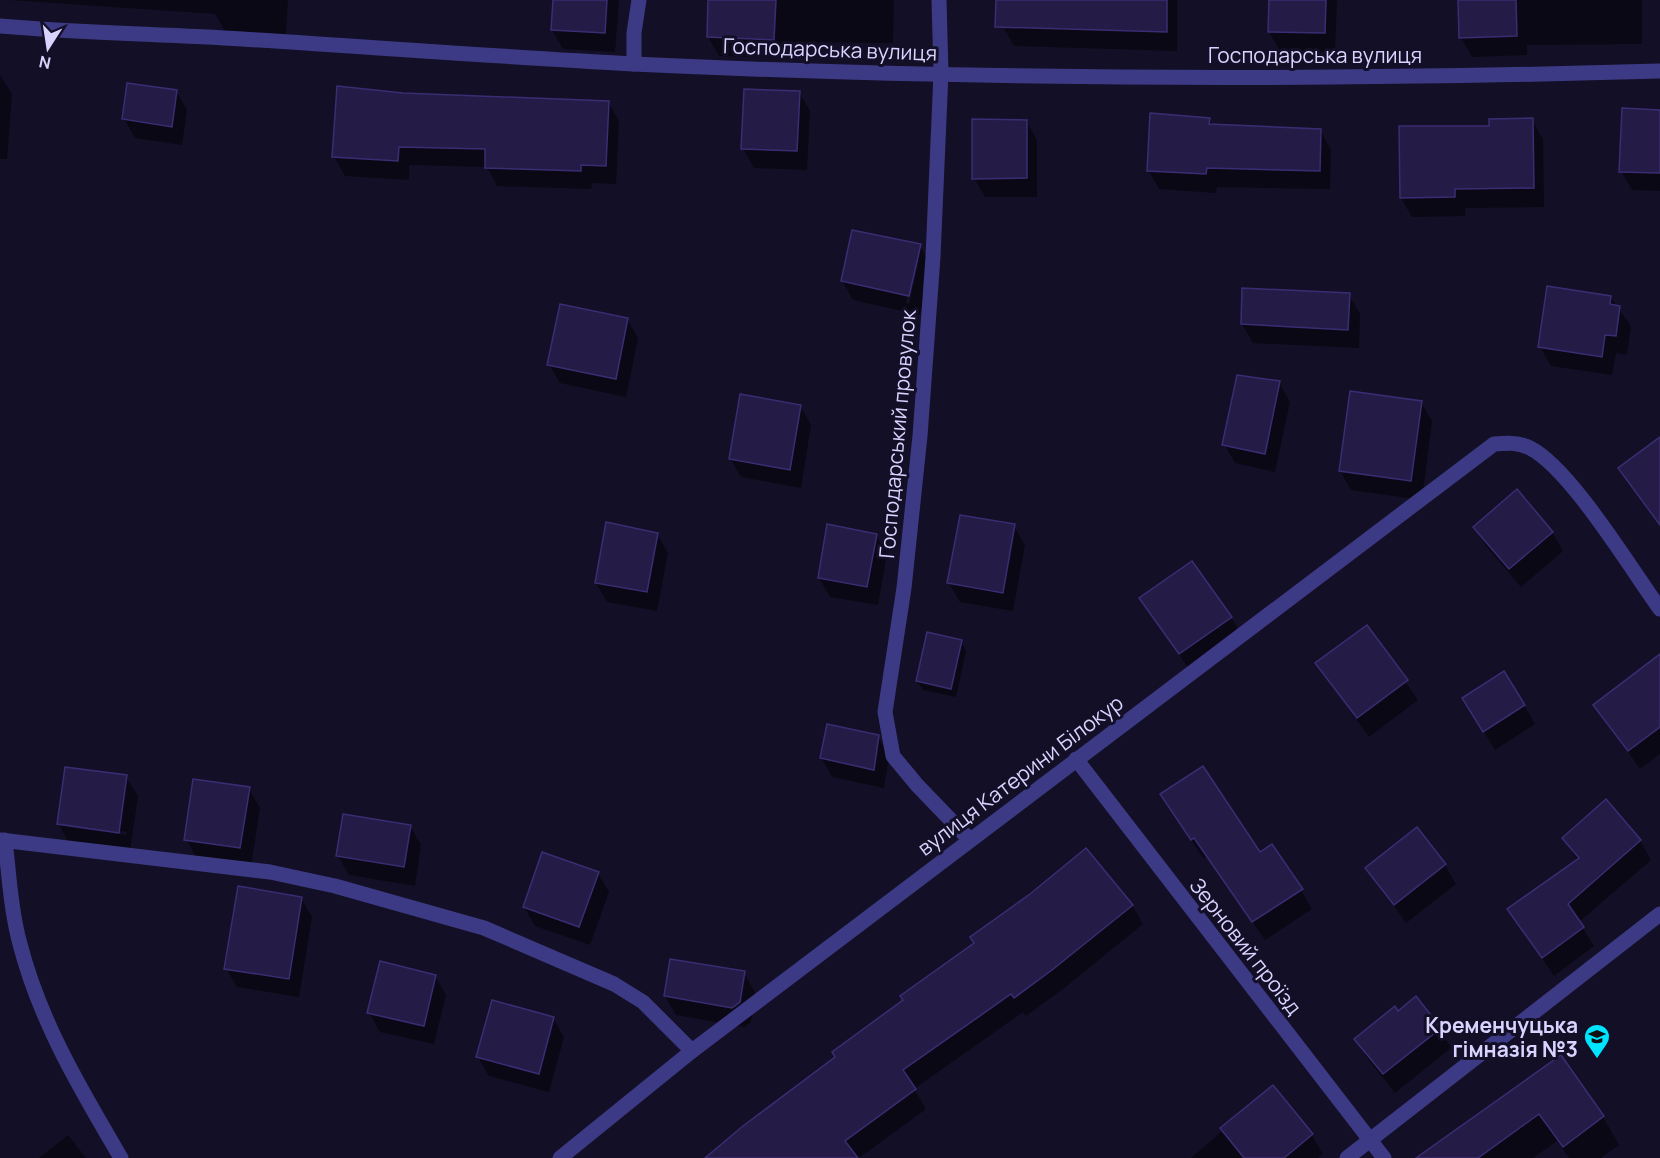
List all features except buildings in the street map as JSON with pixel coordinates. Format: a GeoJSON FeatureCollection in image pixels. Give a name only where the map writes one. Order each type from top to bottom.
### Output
{"type":"FeatureCollection","features":[{"type":"Feature","properties":{"kind":"street"},"geometry":{"type":"LineString","coordinates":[[634,64],[639,0]]}},
{"type":"Feature","properties":{"kind":"street","name":"Господарський провулок"},"geometry":{"type":"LineString","coordinates":[[939,0],[941,73],[920,436],[904,588],[885,712],[893,756],[916,785],[970,840]]}},
{"type":"Feature","properties":{"kind":"street","name":"Господарська вулиця"},"geometry":{"type":"LineString","coordinates":[[0,26],[81,33],[206,36],[634,64],[941,73],[1236,77],[1660,71]]}},
{"type":"Feature","properties":{"kind":"street","name":"вулиця Катерини Білокур"},"geometry":{"type":"LineString","coordinates":[[560,1158],[693,1052],[970,840],[1494,444],[1513,442],[1530,448],[1552,464],[1573,488],[1660,609]]}},
{"type":"Feature","properties":{"kind":"street","name":"Зерновий проїзд"},"geometry":{"type":"LineString","coordinates":[[1076,759],[1384,1158]]}},
{"type":"Feature","properties":{"kind":"street"},"geometry":{"type":"LineString","coordinates":[[121,1158],[78,1084],[38,1004],[20,943],[3,840],[270,872],[335,886],[484,928],[614,984],[644,1002],[693,1052]]}},
{"type":"Feature","properties":{"kind":"street"},"geometry":{"type":"LineString","coordinates":[[1347,1158],[1660,914]]}},
{"type":"Feature","properties":{"kind":"place","name":"Кременчуцька гімназія №3"},"geometry":{"type":"Point","coordinates":[1597,1060]}}]}
